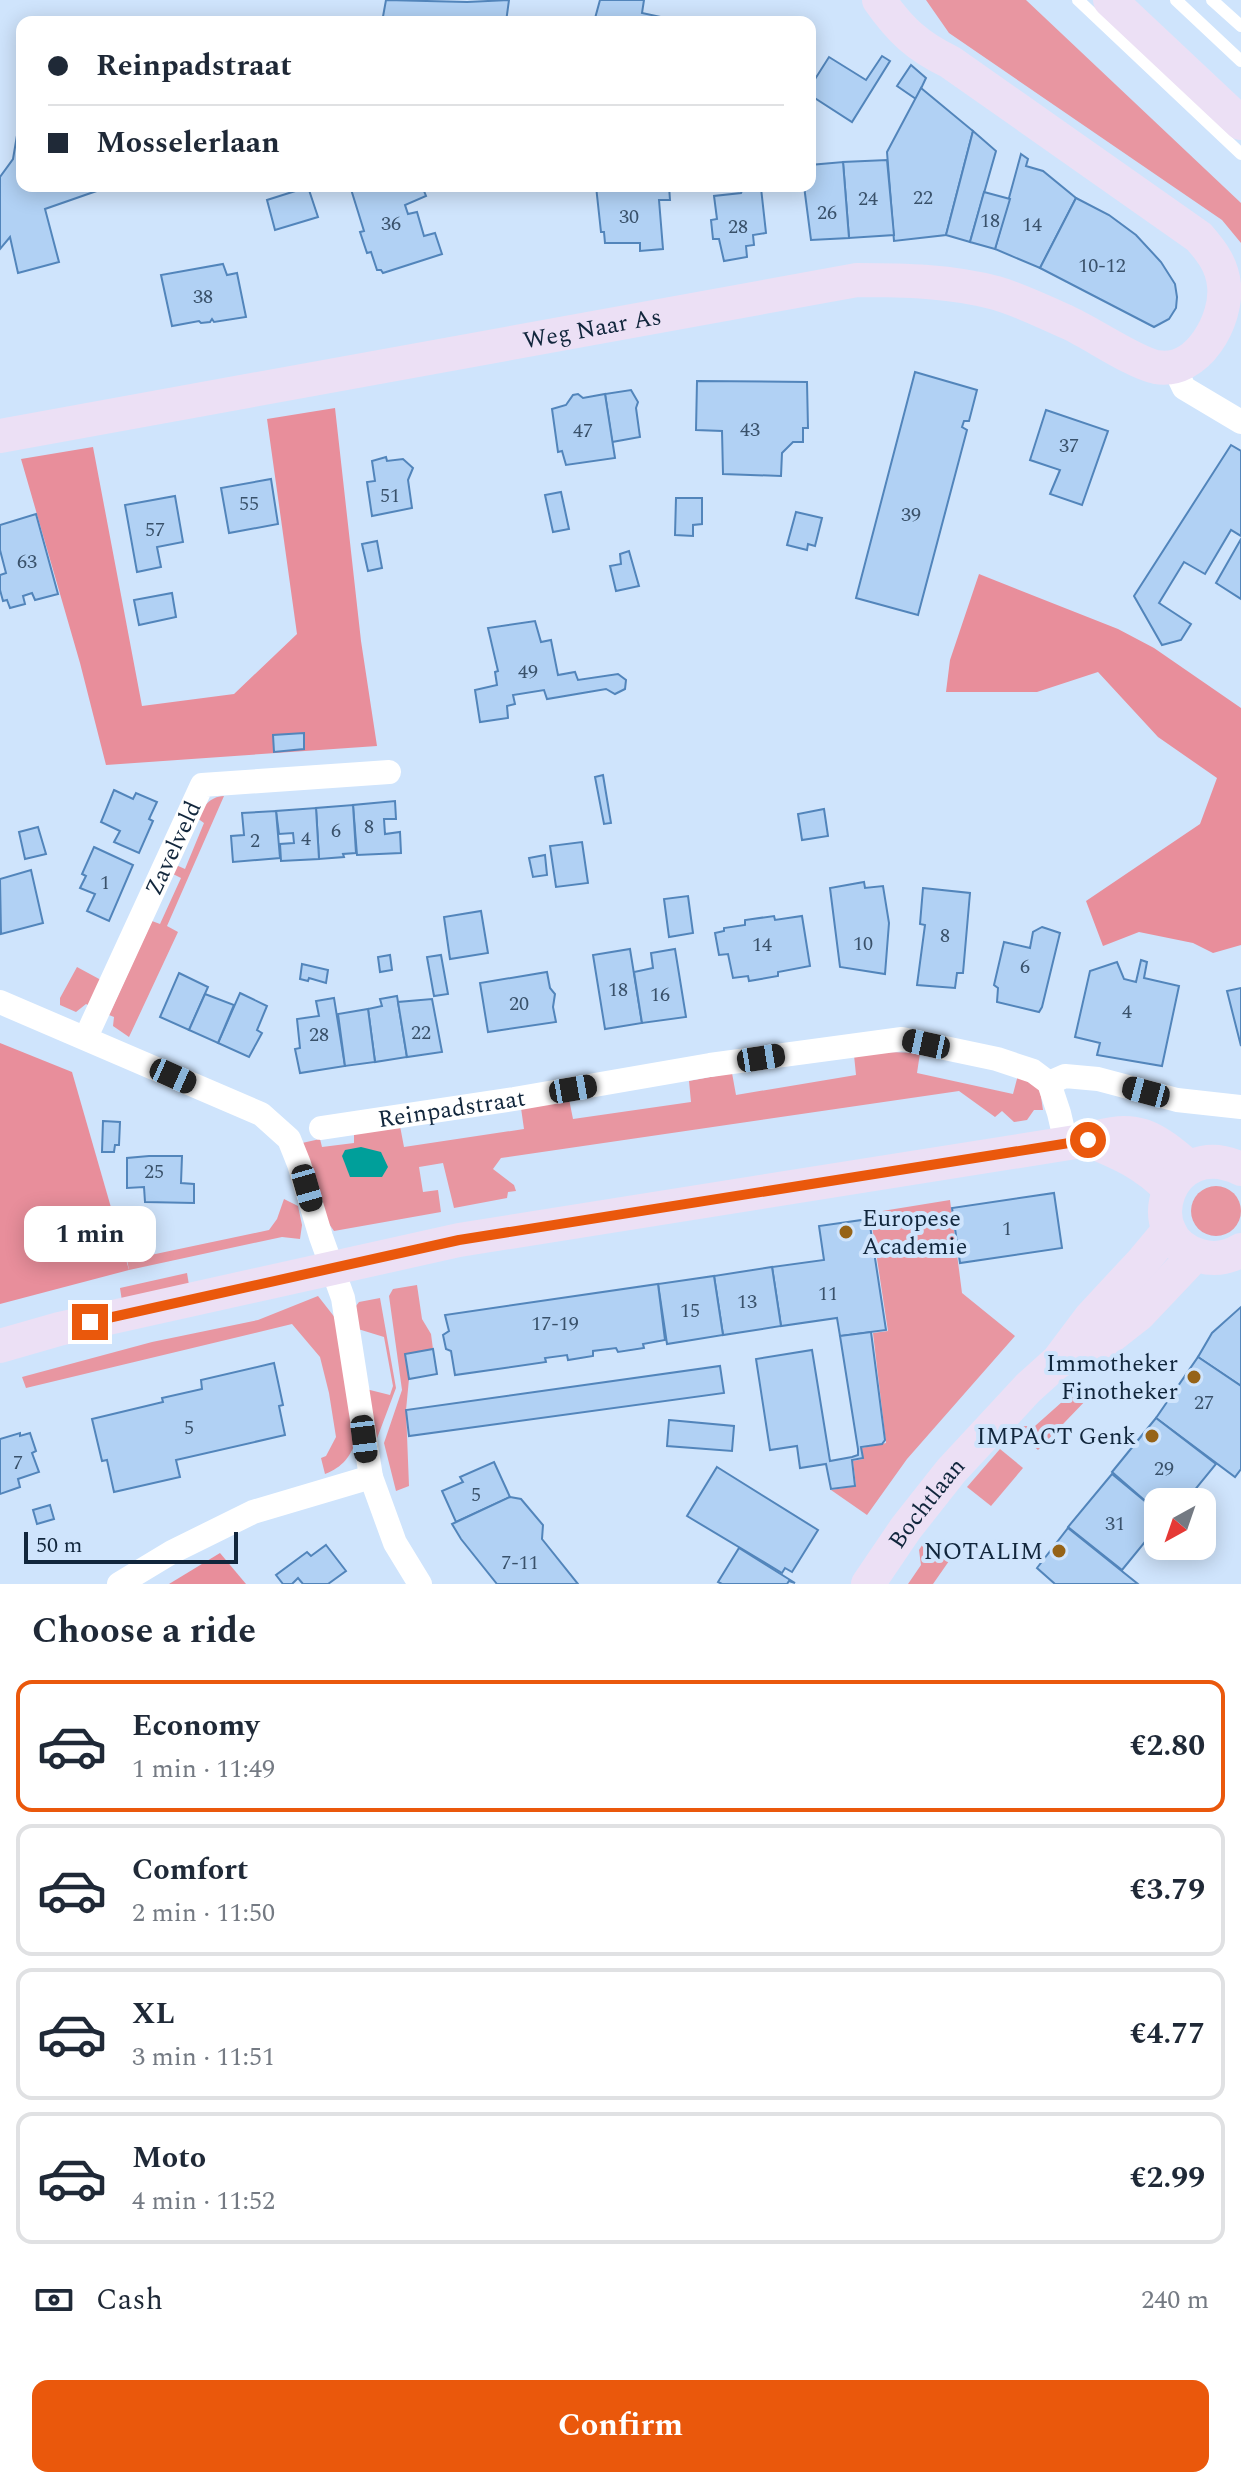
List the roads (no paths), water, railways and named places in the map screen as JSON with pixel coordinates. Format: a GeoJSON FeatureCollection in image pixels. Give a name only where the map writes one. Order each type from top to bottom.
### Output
{"type":"FeatureCollection","features":[{"type":"Feature","properties":{"kind":"main road"},"geometry":{"type":"LineString","coordinates":[[879,0],[901,29],[925,50],[950,62],[1199,237],[1215,256],[1225,287],[1209,342],[1191,361],[1174,367]]}},
{"type":"Feature","properties":{"kind":"main road"},"geometry":{"type":"LineString","coordinates":[[900,0],[950,62]]}},
{"type":"Feature","properties":{"kind":"main road"},"geometry":{"type":"LineString","coordinates":[[1110,0],[1241,123]]}},
{"type":"Feature","properties":{"kind":"main road"},"geometry":{"type":"LineString","coordinates":[[1145,0],[1241,91]]}},
{"type":"Feature","properties":{"kind":"main road","name":"Weg Naar As"},"geometry":{"type":"LineString","coordinates":[[0,436],[857,280],[922,280],[997,293],[1072,324],[1157,367],[1174,367]]}},
{"type":"Feature","properties":{"kind":"main road"},"geometry":{"type":"LineString","coordinates":[[0,1346],[59,1329],[459,1240],[1077,1142],[1117,1151],[1147,1167],[1179,1178]]}},
{"type":"Feature","properties":{"kind":"main road"},"geometry":{"type":"LineString","coordinates":[[1241,1169],[1227,1162],[1207,1161],[1179,1178],[1165,1213],[1169,1230],[1180,1245],[1195,1255],[1213,1259],[1232,1256],[1241,1250]]}},
{"type":"Feature","properties":{"kind":"main road","name":"Bochtlaan"},"geometry":{"type":"LineString","coordinates":[[868,1584],[906,1528],[951,1471],[1028,1388],[1058,1361],[1091,1317],[1169,1230]]}},
{"type":"Feature","properties":{"kind":"main road","name":"Bochtlaan"},"geometry":{"type":"LineString","coordinates":[[1058,1361],[1102,1343],[1139,1314],[1195,1255]]}},
{"type":"Feature","properties":{"kind":"street"},"geometry":{"type":"LineString","coordinates":[[1174,367],[1184,388],[1241,422]]}},
{"type":"Feature","properties":{"kind":"street","name":"Zavelveld"},"geometry":{"type":"LineString","coordinates":[[86,1037],[202,785],[389,772]]}},
{"type":"Feature","properties":{"kind":"street"},"geometry":{"type":"LineString","coordinates":[[0,1002],[261,1114],[289,1139],[343,1298],[371,1477],[395,1543],[420,1584]]}},
{"type":"Feature","properties":{"kind":"street","name":"Reinpadstraat"},"geometry":{"type":"LineString","coordinates":[[321,1128],[710,1065],[902,1039],[997,1059],[1033,1071],[1049,1083]]}},
{"type":"Feature","properties":{"kind":"street"},"geometry":{"type":"LineString","coordinates":[[1077,1142],[1059,1113],[1049,1083],[1065,1076],[1098,1079],[1177,1100],[1241,1107]]}},
{"type":"Feature","properties":{"kind":"street"},"geometry":{"type":"LineString","coordinates":[[119,1584],[172,1552],[253,1512],[371,1477]]}},
{"type":"Feature","properties":{"kind":"lane"},"geometry":{"type":"LineString","coordinates":[[1078,0],[1241,154]]}},
{"type":"Feature","properties":{"kind":"lane"},"geometry":{"type":"LineString","coordinates":[[1176,0],[1241,61]]}},
{"type":"Feature","properties":{"kind":"lane"},"geometry":{"type":"LineString","coordinates":[[1212,0],[1241,26]]}},
{"type":"Feature","properties":{"kind":"place","name":"Europese Academie"},"geometry":{"type":"Point","coordinates":[846,1232]}},
{"type":"Feature","properties":{"kind":"place","name":"Immotheker Finotheker"},"geometry":{"type":"Point","coordinates":[1194,1377]}},
{"type":"Feature","properties":{"kind":"place","name":"IMPACT Genk"},"geometry":{"type":"Point","coordinates":[1152,1436]}},
{"type":"Feature","properties":{"kind":"place","name":"NOTALIM"},"geometry":{"type":"Point","coordinates":[1059,1551]}}]}
